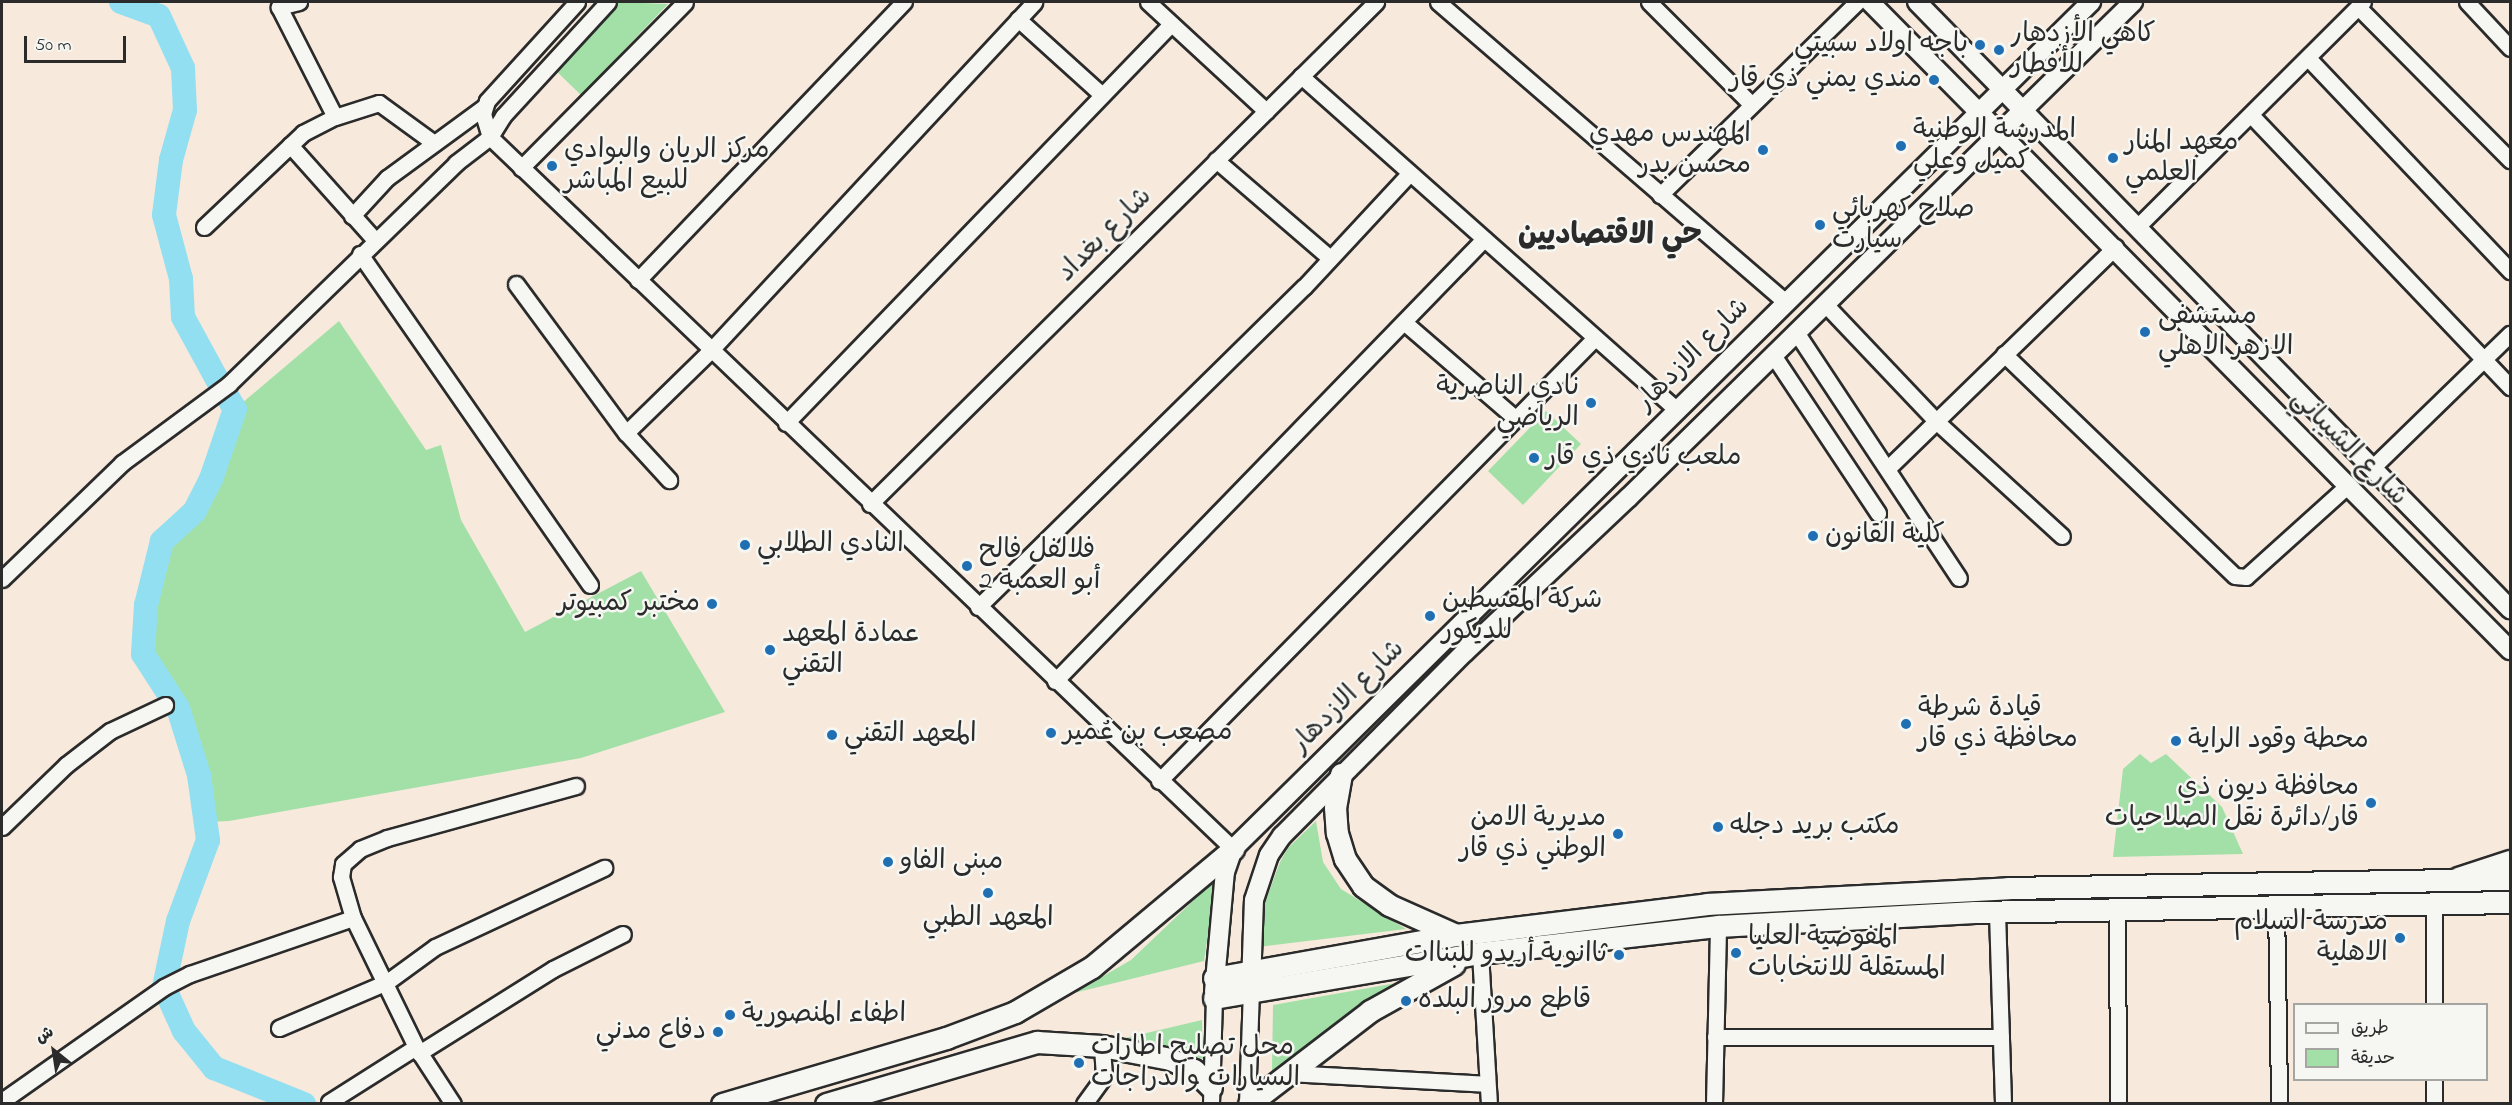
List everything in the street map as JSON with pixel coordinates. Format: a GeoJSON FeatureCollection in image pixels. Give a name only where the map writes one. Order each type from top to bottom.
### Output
{"type":"FeatureCollection","features":[{"type":"Feature","properties":{"kind":"highway"},"geometry":{"type":"LineString","coordinates":[[1341,774],[1335,807],[1337,833],[1345,859],[1363,886],[1389,905],[1456,935]]}},
{"type":"Feature","properties":{"kind":"highway"},"geometry":{"type":"LineString","coordinates":[[726,1103],[946,1038],[1015,1011],[1092,967],[1233,849]]}},
{"type":"Feature","properties":{"kind":"highway"},"geometry":{"type":"LineString","coordinates":[[1214,988],[1456,935],[1707,904],[2008,888],[2454,878],[2511,879]]}},
{"type":"Feature","properties":{"kind":"highway"},"geometry":{"type":"LineString","coordinates":[[2002,912],[2008,888]]}},
{"type":"Feature","properties":{"kind":"highway"},"geometry":{"type":"LineString","coordinates":[[1973,890],[1977,898],[1975,912]]}},
{"type":"Feature","properties":{"kind":"highway"},"geometry":{"type":"LineString","coordinates":[[1251,980],[1718,926],[1975,912],[2276,904],[2511,902]]}},
{"type":"Feature","properties":{"kind":"highway"},"geometry":{"type":"LineString","coordinates":[[1248,1104],[1285,1073],[1396,994],[1480,953]]}},
{"type":"Feature","properties":{"kind":"highway"},"geometry":{"type":"LineString","coordinates":[[826,1104],[875,1097],[1037,1042],[1102,1046],[1170,1059],[1194,1070],[1211,1095]]}},
{"type":"Feature","properties":{"kind":"main road","name":"شارع الشيباني"},"geometry":{"type":"LineString","coordinates":[[1870,2],[2115,247],[2511,650]]}},
{"type":"Feature","properties":{"kind":"main road","name":"شارع الشيباني"},"geometry":{"type":"LineString","coordinates":[[1917,2],[2511,609]]}},
{"type":"Feature","properties":{"kind":"main road","name":"شارع الازدهار"},"geometry":{"type":"LineString","coordinates":[[1233,849],[1785,301],[2091,2]]}},
{"type":"Feature","properties":{"kind":"main road","name":"شارع الازدهار"},"geometry":{"type":"LineString","coordinates":[[1251,980],[1254,900],[1269,855],[1282,836],[1341,774],[1465,652],[1773,355],[2133,2]]}},
{"type":"Feature","properties":{"kind":"main road"},"geometry":{"type":"LineString","coordinates":[[1564,520],[1582,539]]}},
{"type":"Feature","properties":{"kind":"main road"},"geometry":{"type":"LineString","coordinates":[[2440,578],[2461,557]]}},
{"type":"Feature","properties":{"kind":"main road"},"geometry":{"type":"LineString","coordinates":[[1214,988],[1225,872],[1233,849]]}},
{"type":"Feature","properties":{"kind":"main road"},"geometry":{"type":"LineString","coordinates":[[2454,878],[2511,860]]}},
{"type":"Feature","properties":{"kind":"street"},"geometry":{"type":"LineString","coordinates":[[299,2],[279,8],[335,117]]}},
{"type":"Feature","properties":{"kind":"street"},"geometry":{"type":"LineString","coordinates":[[352,216],[387,178],[484,107],[500,84],[577,2]]}},
{"type":"Feature","properties":{"kind":"street"},"geometry":{"type":"LineString","coordinates":[[2,579],[122,463],[229,384],[456,163],[490,137],[503,116],[608,2]]}},
{"type":"Feature","properties":{"kind":"street"},"geometry":{"type":"LineString","coordinates":[[638,280],[904,2]]}},
{"type":"Feature","properties":{"kind":"street"},"geometry":{"type":"LineString","coordinates":[[626,433],[711,350],[1034,2]]}},
{"type":"Feature","properties":{"kind":"street"},"geometry":{"type":"LineString","coordinates":[[1148,2],[1266,111]]}},
{"type":"Feature","properties":{"kind":"street","name":"شارع بغداد"},"geometry":{"type":"LineString","coordinates":[[870,504],[1376,2]]}},
{"type":"Feature","properties":{"kind":"street"},"geometry":{"type":"LineString","coordinates":[[1438,2],[1785,301]]}},
{"type":"Feature","properties":{"kind":"street"},"geometry":{"type":"LineString","coordinates":[[1649,2],[1750,103]]}},
{"type":"Feature","properties":{"kind":"street"},"geometry":{"type":"LineString","coordinates":[[1660,195],[1750,103],[1857,2]]}},
{"type":"Feature","properties":{"kind":"street"},"geometry":{"type":"LineString","coordinates":[[2467,2],[2511,48]]}},
{"type":"Feature","properties":{"kind":"street"},"geometry":{"type":"LineString","coordinates":[[521,168],[681,3]]}},
{"type":"Feature","properties":{"kind":"street"},"geometry":{"type":"LineString","coordinates":[[2137,227],[2360,4],[2511,160]]}},
{"type":"Feature","properties":{"kind":"street"},"geometry":{"type":"LineString","coordinates":[[1018,19],[1102,94]]}},
{"type":"Feature","properties":{"kind":"street"},"geometry":{"type":"LineString","coordinates":[[786,423],[1171,24]]}},
{"type":"Feature","properties":{"kind":"street"},"geometry":{"type":"LineString","coordinates":[[2308,58],[2511,271]]}},
{"type":"Feature","properties":{"kind":"street"},"geometry":{"type":"LineString","coordinates":[[1301,76],[1594,339],[1677,410]]}},
{"type":"Feature","properties":{"kind":"street"},"geometry":{"type":"LineString","coordinates":[[204,227],[303,133],[335,117],[379,103],[434,143]]}},
{"type":"Feature","properties":{"kind":"street"},"geometry":{"type":"LineString","coordinates":[[484,107],[490,137],[521,168],[1159,781],[1233,849]]}},
{"type":"Feature","properties":{"kind":"street"},"geometry":{"type":"LineString","coordinates":[[2251,115],[2511,387]]}},
{"type":"Feature","properties":{"kind":"street"},"geometry":{"type":"LineString","coordinates":[[290,145],[375,240]]}},
{"type":"Feature","properties":{"kind":"street"},"geometry":{"type":"LineString","coordinates":[[1216,160],[1330,258]]}},
{"type":"Feature","properties":{"kind":"street"},"geometry":{"type":"LineString","coordinates":[[978,607],[1330,258],[1409,174]]}},
{"type":"Feature","properties":{"kind":"street"},"geometry":{"type":"LineString","coordinates":[[1055,681],[1405,323],[1484,239]]}},
{"type":"Feature","properties":{"kind":"street"},"geometry":{"type":"LineString","coordinates":[[1888,468],[2115,247]]}},
{"type":"Feature","properties":{"kind":"street"},"geometry":{"type":"LineString","coordinates":[[360,254],[590,585]]}},
{"type":"Feature","properties":{"kind":"street"},"geometry":{"type":"LineString","coordinates":[[516,284],[626,433],[669,480]]}},
{"type":"Feature","properties":{"kind":"street"},"geometry":{"type":"LineString","coordinates":[[1825,304],[1937,422],[2061,536]]}},
{"type":"Feature","properties":{"kind":"street"},"geometry":{"type":"LineString","coordinates":[[1405,323],[1514,417]]}},
{"type":"Feature","properties":{"kind":"street"},"geometry":{"type":"LineString","coordinates":[[1796,332],[1959,578]]}},
{"type":"Feature","properties":{"kind":"street"},"geometry":{"type":"LineString","coordinates":[[2373,467],[2511,334]]}},
{"type":"Feature","properties":{"kind":"street"},"geometry":{"type":"LineString","coordinates":[[1159,781],[1514,417],[1594,339]]}},
{"type":"Feature","properties":{"kind":"street"},"geometry":{"type":"LineString","coordinates":[[2004,354],[2235,576],[2246,577],[2348,485]]}},
{"type":"Feature","properties":{"kind":"street"},"geometry":{"type":"LineString","coordinates":[[1773,355],[1878,513]]}},
{"type":"Feature","properties":{"kind":"street"},"geometry":{"type":"LineString","coordinates":[[2,827],[66,765],[110,731],[165,705]]}},
{"type":"Feature","properties":{"kind":"street"},"geometry":{"type":"LineString","coordinates":[[453,1104],[418,1050],[387,981],[353,918],[341,877],[343,864],[360,849],[387,838],[576,786]]}},
{"type":"Feature","properties":{"kind":"street"},"geometry":{"type":"LineString","coordinates":[[279,1028],[387,981],[435,947],[604,868]]}},
{"type":"Feature","properties":{"kind":"street"},"geometry":{"type":"LineString","coordinates":[[2434,903],[2434,1003]]}},
{"type":"Feature","properties":{"kind":"street"},"geometry":{"type":"LineString","coordinates":[[2276,904],[2279,1104]]}},
{"type":"Feature","properties":{"kind":"street"},"geometry":{"type":"LineString","coordinates":[[2117,909],[2118,1104]]}},
{"type":"Feature","properties":{"kind":"street"},"geometry":{"type":"LineString","coordinates":[[2002,912],[2003,1104]]}},
{"type":"Feature","properties":{"kind":"street"},"geometry":{"type":"LineString","coordinates":[[2,1101],[164,987],[190,974],[353,918]]}},
{"type":"Feature","properties":{"kind":"street"},"geometry":{"type":"LineString","coordinates":[[1714,1104],[1718,926]]}},
{"type":"Feature","properties":{"kind":"street"},"geometry":{"type":"LineString","coordinates":[[329,1102],[553,969],[622,934]]}},
{"type":"Feature","properties":{"kind":"street"},"geometry":{"type":"LineString","coordinates":[[1480,953],[1489,1104]]}},
{"type":"Feature","properties":{"kind":"street"},"geometry":{"type":"LineString","coordinates":[[1248,1104],[1251,980]]}},
{"type":"Feature","properties":{"kind":"street"},"geometry":{"type":"LineString","coordinates":[[1211,1095],[1214,988]]}},
{"type":"Feature","properties":{"kind":"street"},"geometry":{"type":"LineString","coordinates":[[1715,1036],[2001,1036]]}},
{"type":"Feature","properties":{"kind":"street"},"geometry":{"type":"LineString","coordinates":[[1084,1104],[1104,1076],[1102,1046]]}},
{"type":"Feature","properties":{"kind":"street"},"geometry":{"type":"LineString","coordinates":[[1285,1073],[1487,1084]]}},
{"type":"Feature","properties":{"kind":"street"},"geometry":{"type":"LineString","coordinates":[[2434,1081],[2434,1104]]}},
{"type":"Feature","properties":{"kind":"green space"},"geometry":{"type":"Polygon","coordinates":[[[618,2],[668,4],[581,95],[553,68],[618,2]]]}},
{"type":"Feature","properties":{"kind":"green space"},"geometry":{"type":"Polygon","coordinates":[[[339,321],[426,450],[441,445],[461,520],[525,632],[641,571],[725,712],[581,758],[229,821],[205,822],[199,775],[178,708],[143,654],[146,605],[162,541],[195,511],[211,479],[235,409],[339,321]]]}},
{"type":"Feature","properties":{"kind":"green space","name":"ملعب نادي ذي قار"},"geometry":{"type":"Polygon","coordinates":[[[1546,411],[1581,444],[1523,505],[1488,471],[1546,411]]]}},
{"type":"Feature","properties":{"kind":"green space"},"geometry":{"type":"Polygon","coordinates":[[[2140,754],[2151,763],[2166,754],[2222,807],[2243,854],[2113,857],[2123,769],[2140,754]]]}},
{"type":"Feature","properties":{"kind":"green space"},"geometry":{"type":"Polygon","coordinates":[[[1316,821],[1323,862],[1341,889],[1406,929],[1258,947],[1265,903],[1280,862],[1288,848],[1316,821]]]}},
{"type":"Feature","properties":{"kind":"green space"},"geometry":{"type":"Polygon","coordinates":[[[1216,879],[1204,961],[1074,993],[1131,960],[1216,879]]]}},
{"type":"Feature","properties":{"kind":"green space"},"geometry":{"type":"Polygon","coordinates":[[[1402,982],[1272,1071],[1273,1005],[1402,982]]]}},
{"type":"Feature","properties":{"kind":"green space"},"geometry":{"type":"Polygon","coordinates":[[[1202,1020],[1203,1059],[1166,1047],[1121,1039],[1202,1020]]]}},
{"type":"Feature","properties":{"kind":"waterway"},"geometry":{"type":"LineString","coordinates":[[121,2],[159,16],[183,68],[185,110],[171,160],[164,215],[181,279],[183,317],[219,383]]}},
{"type":"Feature","properties":{"kind":"waterway"},"geometry":{"type":"LineString","coordinates":[[224,391],[235,409],[211,479],[195,511],[162,541],[146,605],[143,654],[178,708],[199,775],[208,840],[178,921],[164,987],[184,1031],[214,1068],[304,1104]]}},
{"type":"Feature","properties":{"kind":"place","name":"باجه اولاد سبيتي"},"geometry":{"type":"Point","coordinates":[1980,45]}},
{"type":"Feature","properties":{"kind":"place","name":"كاهي الأزدهار للأفطار"},"geometry":{"type":"Point","coordinates":[1999,50]}},
{"type":"Feature","properties":{"kind":"place","name":"مندي يمني ذي قار"},"geometry":{"type":"Point","coordinates":[1934,80]}},
{"type":"Feature","properties":{"kind":"place","name":"المدرسة الوطنية كميل وعلي"},"geometry":{"type":"Point","coordinates":[1901,146]}},
{"type":"Feature","properties":{"kind":"place","name":"المهندس مهدي محسن بدر"},"geometry":{"type":"Point","coordinates":[1763,150]}},
{"type":"Feature","properties":{"kind":"place","name":"معهد المنار العلمي"},"geometry":{"type":"Point","coordinates":[2113,158]}},
{"type":"Feature","properties":{"kind":"place","name":"مركز الريان والبوادي للبيع المباشر"},"geometry":{"type":"Point","coordinates":[552,166]}},
{"type":"Feature","properties":{"kind":"place","name":"صلاح كهربائي سيارت"},"geometry":{"type":"Point","coordinates":[1820,225]}},
{"type":"Feature","properties":{"kind":"place","name":"مستشفى الازهر الاهلي"},"geometry":{"type":"Point","coordinates":[2145,332]}},
{"type":"Feature","properties":{"kind":"place","name":"نادي الناصرية الرياضي"},"geometry":{"type":"Point","coordinates":[1591,403]}},
{"type":"Feature","properties":{"kind":"place","name":"ملعب نادي ذي قار"},"geometry":{"type":"Point","coordinates":[1534,458]}},
{"type":"Feature","properties":{"kind":"place","name":"كلية القانون"},"geometry":{"type":"Point","coordinates":[1813,536]}},
{"type":"Feature","properties":{"kind":"place","name":"النادي الطلابي"},"geometry":{"type":"Point","coordinates":[745,545]}},
{"type":"Feature","properties":{"kind":"place","name":"فلالفل فالح أبو العمبة 2"},"geometry":{"type":"Point","coordinates":[967,566]}},
{"type":"Feature","properties":{"kind":"place","name":"مختبر كمبيوتر"},"geometry":{"type":"Point","coordinates":[712,604]}},
{"type":"Feature","properties":{"kind":"place","name":"شركة المقسطين للديكور"},"geometry":{"type":"Point","coordinates":[1430,616]}},
{"type":"Feature","properties":{"kind":"place","name":"عمادة المعهد التقني"},"geometry":{"type":"Point","coordinates":[770,650]}},
{"type":"Feature","properties":{"kind":"place","name":"قيادة شرطة محافظة ذي قار"},"geometry":{"type":"Point","coordinates":[1906,724]}},
{"type":"Feature","properties":{"kind":"place","name":"مصعب بن عُمير"},"geometry":{"type":"Point","coordinates":[1051,733]}},
{"type":"Feature","properties":{"kind":"place","name":"المعهد التقني"},"geometry":{"type":"Point","coordinates":[832,735]}},
{"type":"Feature","properties":{"kind":"place","name":"محطة وقود الراية"},"geometry":{"type":"Point","coordinates":[2176,741]}},
{"type":"Feature","properties":{"kind":"place","name":"محافظة ديون ذي قار/دائرة نقل الصلاحيات"},"geometry":{"type":"Point","coordinates":[2371,803]}},
{"type":"Feature","properties":{"kind":"place","name":"مكتب بريد دجله"},"geometry":{"type":"Point","coordinates":[1718,827]}},
{"type":"Feature","properties":{"kind":"place","name":"مديرية الامن الوطني ذي قار"},"geometry":{"type":"Point","coordinates":[1618,834]}},
{"type":"Feature","properties":{"kind":"place","name":"مبنى الفاو"},"geometry":{"type":"Point","coordinates":[888,862]}},
{"type":"Feature","properties":{"kind":"place","name":"المعهد الطبي"},"geometry":{"type":"Point","coordinates":[988,893]}},
{"type":"Feature","properties":{"kind":"place","name":"مدرسة السلام الاهلية"},"geometry":{"type":"Point","coordinates":[2400,938]}},
{"type":"Feature","properties":{"kind":"place","name":"المفوضية العليا المستقلة للانتخابات"},"geometry":{"type":"Point","coordinates":[1736,953]}},
{"type":"Feature","properties":{"kind":"place","name":"ثاانوية أريدو للبناات"},"geometry":{"type":"Point","coordinates":[1619,955]}},
{"type":"Feature","properties":{"kind":"place","name":"قاطع مرور البلده"},"geometry":{"type":"Point","coordinates":[1406,1001]}},
{"type":"Feature","properties":{"kind":"place","name":"اطفاء المنصورية"},"geometry":{"type":"Point","coordinates":[730,1015]}},
{"type":"Feature","properties":{"kind":"place","name":"دفاع مدني"},"geometry":{"type":"Point","coordinates":[718,1032]}},
{"type":"Feature","properties":{"kind":"place","name":"محل تصليح اطارات السيارات والدراجات"},"geometry":{"type":"Point","coordinates":[1079,1063]}},
{"type":"Feature","properties":{"kind":"district","name":"حي الاقتصاديين"},"geometry":{"type":"Point","coordinates":[1610,236]}}]}
